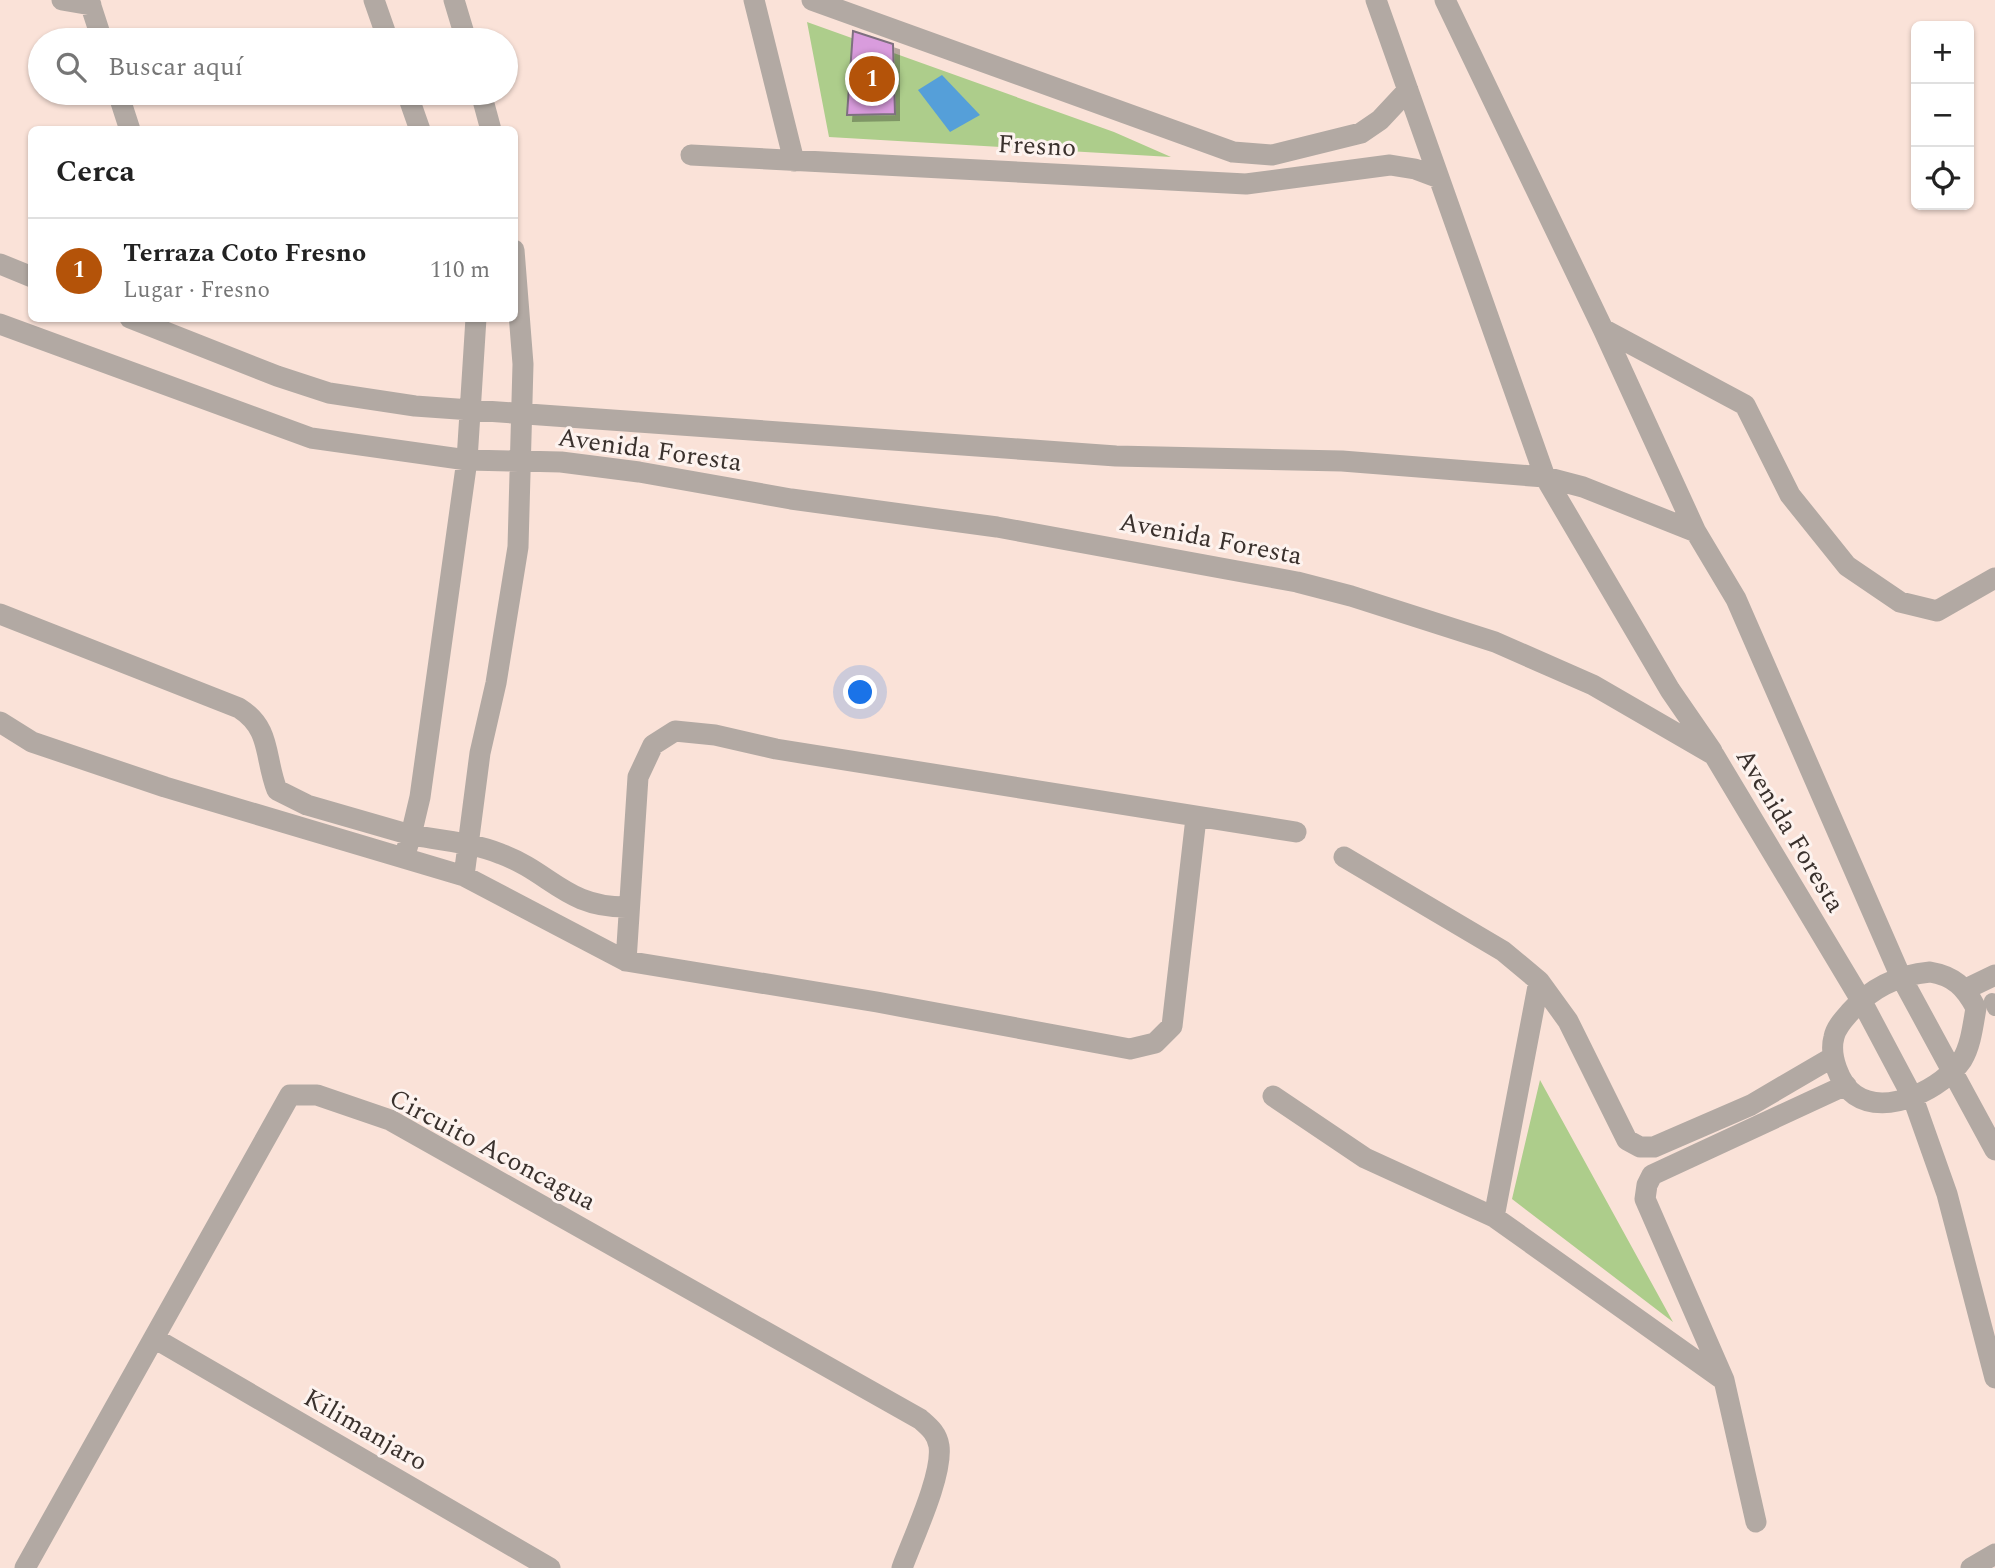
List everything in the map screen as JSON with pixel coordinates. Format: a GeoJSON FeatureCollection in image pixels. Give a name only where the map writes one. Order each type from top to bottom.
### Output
{"type":"FeatureCollection","features":[{"type":"Feature","properties":{"kind":"street"},"geometry":{"type":"LineString","coordinates":[[62,0],[90,3],[98,28]]}},
{"type":"Feature","properties":{"kind":"street"},"geometry":{"type":"LineString","coordinates":[[374,0],[384,28]]}},
{"type":"Feature","properties":{"kind":"street"},"geometry":{"type":"LineString","coordinates":[[454,0],[462,28]]}},
{"type":"Feature","properties":{"kind":"street"},"geometry":{"type":"LineString","coordinates":[[754,0],[794,161]]}},
{"type":"Feature","properties":{"kind":"street","name":"Fresno"},"geometry":{"type":"LineString","coordinates":[[813,0],[1233,152],[1272,155],[1361,133],[1380,120],[1408,90]]}},
{"type":"Feature","properties":{"kind":"street"},"geometry":{"type":"LineString","coordinates":[[1376,0],[1545,477],[1670,690],[1714,755]]}},
{"type":"Feature","properties":{"kind":"street"},"geometry":{"type":"LineString","coordinates":[[1445,0],[1603,329],[1696,532]]}},
{"type":"Feature","properties":{"kind":"street"},"geometry":{"type":"LineString","coordinates":[[122,105],[129,126]]}},
{"type":"Feature","properties":{"kind":"street"},"geometry":{"type":"LineString","coordinates":[[411,105],[419,126]]}},
{"type":"Feature","properties":{"kind":"street"},"geometry":{"type":"LineString","coordinates":[[484,105],[490,126]]}},
{"type":"Feature","properties":{"kind":"street"},"geometry":{"type":"LineString","coordinates":[[1233,152],[1246,184]]}},
{"type":"Feature","properties":{"kind":"street","name":"Fresno"},"geometry":{"type":"LineString","coordinates":[[691,155],[1246,184],[1390,165],[1415,169],[1439,178]]}},
{"type":"Feature","properties":{"kind":"street"},"geometry":{"type":"LineString","coordinates":[[0,264],[28,275]]}},
{"type":"Feature","properties":{"kind":"street"},"geometry":{"type":"LineString","coordinates":[[464,876],[480,753],[496,683],[518,547],[523,364],[518,301]]}},
{"type":"Feature","properties":{"kind":"street","name":"Avenida Foresta"},"geometry":{"type":"LineString","coordinates":[[141,322],[329,393],[471,411],[1116,456],[1342,461],[1545,477],[1583,487],[1696,532],[1736,599],[1900,975],[1995,1150]]}},
{"type":"Feature","properties":{"kind":"street"},"geometry":{"type":"LineString","coordinates":[[404,858],[420,797],[467,460],[476,322]]}},
{"type":"Feature","properties":{"kind":"street","name":"Avenida Foresta"},"geometry":{"type":"LineString","coordinates":[[0,324],[311,438],[467,460],[561,462],[639,472],[791,499],[997,527],[1297,582],[1351,596],[1495,642],[1593,685],[1714,755],[1861,1000],[1913,1098],[1947,1194],[1995,1378]]}},
{"type":"Feature","properties":{"kind":"street"},"geometry":{"type":"LineString","coordinates":[[1603,329],[1745,405],[1790,495],[1847,566],[1900,602],[1937,611],[1995,578]]}},
{"type":"Feature","properties":{"kind":"street"},"geometry":{"type":"LineString","coordinates":[[0,614],[239,708],[254,717],[263,731],[269,770],[277,790],[304,815],[404,858],[464,876],[626,961],[877,1002],[1130,1049],[1155,1042],[1172,1026],[1196,818]]}},
{"type":"Feature","properties":{"kind":"street"},"geometry":{"type":"LineString","coordinates":[[0,722],[32,742],[165,786],[501,853],[582,901],[604,907],[628,907]]}},
{"type":"Feature","properties":{"kind":"street"},"geometry":{"type":"LineString","coordinates":[[626,961],[638,777],[653,745],[675,731],[715,735],[776,749],[1296,832]]}},
{"type":"Feature","properties":{"kind":"street"},"geometry":{"type":"LineString","coordinates":[[1344,857],[1503,951],[1539,981],[1568,1021],[1627,1140],[1640,1147],[1654,1147],[1751,1105],[1833,1057]]}},
{"type":"Feature","properties":{"kind":"street"},"geometry":{"type":"LineString","coordinates":[[1930,972],[1948,975],[1966,989],[1989,1004],[1964,1057],[1951,1073],[1913,1098],[1889,1103],[1856,1096],[1846,1085],[1833,1057],[1833,1038],[1839,1025],[1861,1000],[1900,975],[1930,972]]}},
{"type":"Feature","properties":{"kind":"street"},"geometry":{"type":"LineString","coordinates":[[1966,989],[1995,975]]}},
{"type":"Feature","properties":{"kind":"street"},"geometry":{"type":"LineString","coordinates":[[1494,1217],[1539,981]]}},
{"type":"Feature","properties":{"kind":"street"},"geometry":{"type":"LineString","coordinates":[[1756,1522],[1724,1380],[1645,1199],[1647,1185],[1652,1175],[1846,1085]]}},
{"type":"Feature","properties":{"kind":"street","name":"Circuito Aconcagua"},"geometry":{"type":"LineString","coordinates":[[25,1568],[290,1095],[317,1095],[390,1120],[920,1419],[933,1430],[939,1445],[938,1468],[902,1568]]}},
{"type":"Feature","properties":{"kind":"street"},"geometry":{"type":"LineString","coordinates":[[1273,1096],[1364,1158],[1494,1217],[1724,1380]]}},
{"type":"Feature","properties":{"kind":"street","name":"Kilimanjaro"},"geometry":{"type":"LineString","coordinates":[[154,1338],[550,1568]]}},
{"type":"Feature","properties":{"kind":"street"},"geometry":{"type":"LineString","coordinates":[[1972,1568],[1995,1554]]}},
{"type":"Feature","properties":{"kind":"green space"},"geometry":{"type":"Polygon","coordinates":[[[807,22],[1114,132],[1171,157],[829,137],[807,22]]]}},
{"type":"Feature","properties":{"kind":"green space"},"geometry":{"type":"Polygon","coordinates":[[[1540,1080],[1673,1322],[1512,1199],[1540,1080]]]}},
{"type":"Feature","properties":{"kind":"water"},"geometry":{"type":"Polygon","coordinates":[[[942,75],[980,115],[950,132],[918,90],[942,75]]]}},
{"type":"Feature","properties":{"kind":"building"},"geometry":{"type":"Polygon","coordinates":[[[853,31],[893,44],[895,114],[847,115],[853,31]]]}},
{"type":"Feature","properties":{"kind":"place","name":"Terraza Coto Fresno"},"geometry":{"type":"Point","coordinates":[872,79]}}]}
